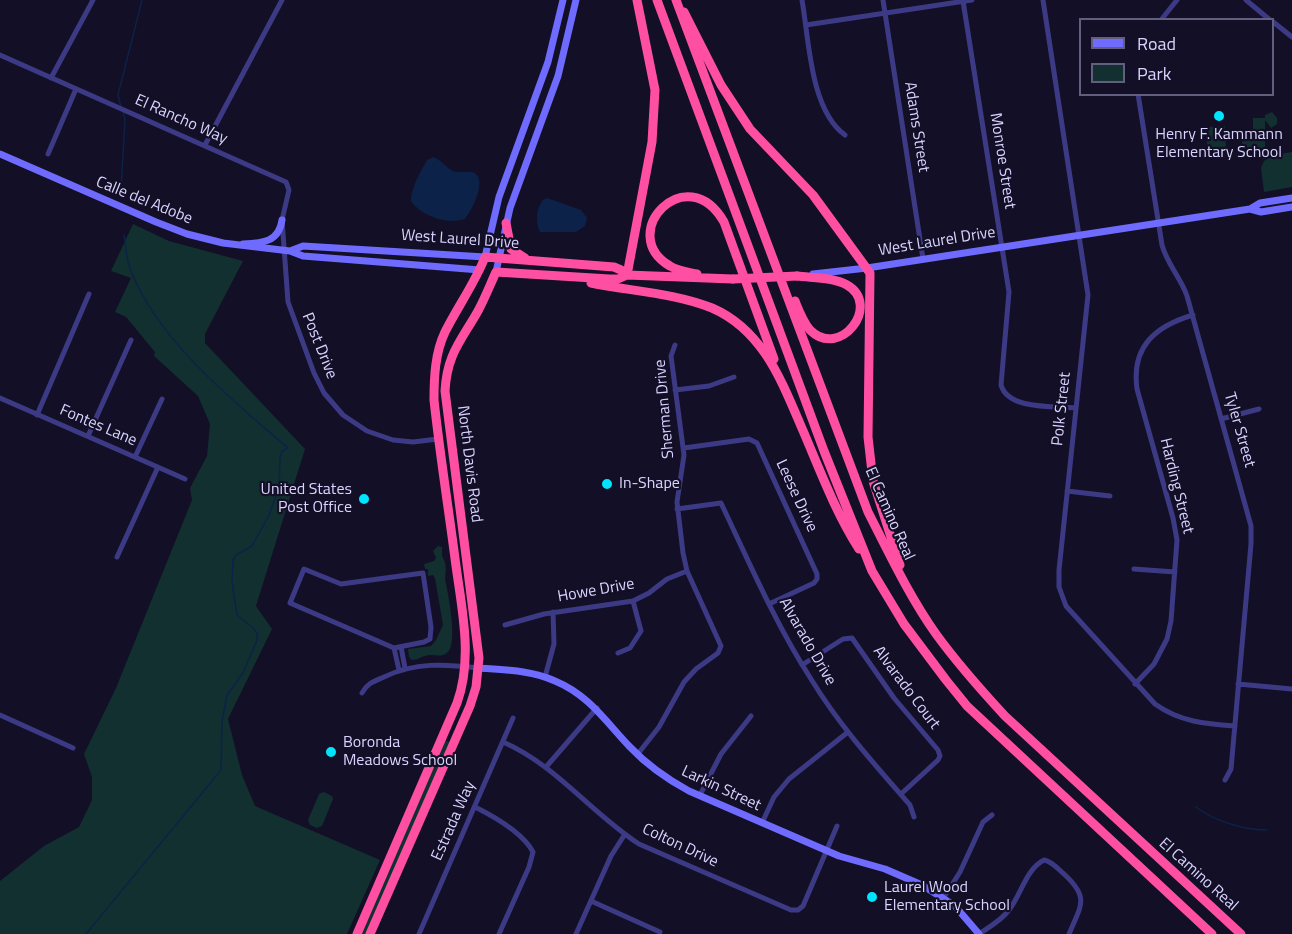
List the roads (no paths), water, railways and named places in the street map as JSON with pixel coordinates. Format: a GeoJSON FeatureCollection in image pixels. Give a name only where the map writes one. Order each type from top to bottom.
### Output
{"type":"FeatureCollection","features":[{"type":"Feature","properties":{"kind":"highway"},"geometry":{"type":"LineString","coordinates":[[627,275],[652,142],[655,90],[637,0]]}},
{"type":"Feature","properties":{"kind":"highway","name":"El Camino Real"},"geometry":{"type":"LineString","coordinates":[[657,0],[824,451],[872,571],[904,624],[967,706],[1212,934]]}},
{"type":"Feature","properties":{"kind":"highway"},"geometry":{"type":"LineString","coordinates":[[676,0],[688,16],[720,85],[750,129],[813,195],[867,268],[870,281],[867,417],[873,481],[898,559],[915,600]]}},
{"type":"Feature","properties":{"kind":"highway","name":"El Camino Real"},"geometry":{"type":"LineString","coordinates":[[676,0],[868,512],[915,600],[936,633],[971,678],[1005,716],[1241,934]]}},
{"type":"Feature","properties":{"kind":"highway"},"geometry":{"type":"LineString","coordinates":[[717,279],[676,269],[656,254],[651,238],[651,226],[655,215],[667,202],[684,197],[696,197],[707,202],[719,213],[784,388]]}},
{"type":"Feature","properties":{"kind":"highway"},"geometry":{"type":"LineString","coordinates":[[506,223],[511,249],[530,260]]}},
{"type":"Feature","properties":{"kind":"highway","name":"West Laurel Drive"},"geometry":{"type":"LineString","coordinates":[[484,257],[614,267],[627,275]]}},
{"type":"Feature","properties":{"kind":"highway","name":"North Davis Road"},"geometry":{"type":"LineString","coordinates":[[357,934],[458,703],[463,685],[465,666],[461,598],[438,439],[434,382],[441,343],[480,270],[484,257]]}},
{"type":"Feature","properties":{"kind":"highway"},"geometry":{"type":"LineString","coordinates":[[774,261],[806,324],[814,333],[832,338],[842,336],[852,329],[860,310],[858,296],[852,288],[837,281],[797,276]]}},
{"type":"Feature","properties":{"kind":"highway","name":"West Laurel Drive"},"geometry":{"type":"LineString","coordinates":[[496,272],[609,279],[618,279],[627,275],[717,279],[797,276]]}},
{"type":"Feature","properties":{"kind":"highway","name":"North Davis Road"},"geometry":{"type":"LineString","coordinates":[[370,934],[470,706],[476,687],[478,668],[475,624],[445,391],[448,364],[454,350],[478,310],[496,272]]}},
{"type":"Feature","properties":{"kind":"highway"},"geometry":{"type":"LineString","coordinates":[[553,276],[673,297],[713,309],[744,329],[760,346],[776,369],[840,517],[872,571]]}},
{"type":"Feature","properties":{"kind":"street"},"geometry":{"type":"LineString","coordinates":[[51,78],[93,0]]}},
{"type":"Feature","properties":{"kind":"street"},"geometry":{"type":"LineString","coordinates":[[205,145],[282,0]]}},
{"type":"Feature","properties":{"kind":"street","name":"North Davis Road"},"geometry":{"type":"LineString","coordinates":[[484,257],[499,197],[548,62],[563,0]]}},
{"type":"Feature","properties":{"kind":"street","name":"North Davis Road"},"geometry":{"type":"LineString","coordinates":[[496,272],[506,223],[558,76],[576,0]]}},
{"type":"Feature","properties":{"kind":"street"},"geometry":{"type":"LineString","coordinates":[[802,0],[819,96],[834,125],[845,135]]}},
{"type":"Feature","properties":{"kind":"street","name":"Adams Street"},"geometry":{"type":"LineString","coordinates":[[883,0],[923,259]]}},
{"type":"Feature","properties":{"kind":"street"},"geometry":{"type":"LineString","coordinates":[[806,25],[972,0]]}},
{"type":"Feature","properties":{"kind":"street","name":"Polk Street"},"geometry":{"type":"LineString","coordinates":[[1043,0],[1088,295],[1058,579],[1062,598],[1083,627],[1155,704],[1174,716],[1194,722],[1235,726]]}},
{"type":"Feature","properties":{"kind":"street"},"geometry":{"type":"LineString","coordinates":[[1163,18],[1177,0]]}},
{"type":"Feature","properties":{"kind":"street"},"geometry":{"type":"LineString","coordinates":[[1246,0],[1268,18]]}},
{"type":"Feature","properties":{"kind":"street","name":"Monroe Street"},"geometry":{"type":"LineString","coordinates":[[963,1],[1009,298],[1002,390],[1015,401],[1076,408]]}},
{"type":"Feature","properties":{"kind":"street"},"geometry":{"type":"LineString","coordinates":[[1274,22],[1292,37]]}},
{"type":"Feature","properties":{"kind":"street","name":"El Rancho Way"},"geometry":{"type":"LineString","coordinates":[[0,55],[286,182],[289,190],[282,220],[287,250]]}},
{"type":"Feature","properties":{"kind":"street"},"geometry":{"type":"LineString","coordinates":[[48,154],[76,89]]}},
{"type":"Feature","properties":{"kind":"street","name":"Tyler Street"},"geometry":{"type":"LineString","coordinates":[[1138,96],[1157,222],[1165,254],[1184,288],[1193,315],[1251,531],[1231,769],[1225,780]]}},
{"type":"Feature","properties":{"kind":"street","name":"Calle del Adobe"},"geometry":{"type":"LineString","coordinates":[[0,154],[187,234],[223,243],[287,250]]}},
{"type":"Feature","properties":{"kind":"street","name":"West Laurel Drive"},"geometry":{"type":"LineString","coordinates":[[797,276],[867,268],[1250,209],[1260,203],[1292,198]]}},
{"type":"Feature","properties":{"kind":"street","name":"West Laurel Drive"},"geometry":{"type":"LineString","coordinates":[[1250,209],[1261,212],[1292,207]]}},
{"type":"Feature","properties":{"kind":"street"},"geometry":{"type":"LineString","coordinates":[[223,243],[268,240],[279,231],[282,220]]}},
{"type":"Feature","properties":{"kind":"street","name":"West Laurel Drive"},"geometry":{"type":"LineString","coordinates":[[287,250],[303,246],[484,257]]}},
{"type":"Feature","properties":{"kind":"street","name":"West Laurel Drive"},"geometry":{"type":"LineString","coordinates":[[287,250],[303,256],[480,270]]}},
{"type":"Feature","properties":{"kind":"street","name":"Post Drive"},"geometry":{"type":"LineString","coordinates":[[287,250],[288,302],[314,373],[330,402],[349,420],[379,436],[413,442],[438,439]]}},
{"type":"Feature","properties":{"kind":"street"},"geometry":{"type":"LineString","coordinates":[[37,415],[90,294]]}},
{"type":"Feature","properties":{"kind":"street","name":"Harding Street"},"geometry":{"type":"LineString","coordinates":[[1135,684],[1154,664],[1166,643],[1170,626],[1177,540],[1175,524],[1140,399],[1136,373],[1141,354],[1154,334],[1168,323],[1193,315]]}},
{"type":"Feature","properties":{"kind":"street"},"geometry":{"type":"LineString","coordinates":[[88,436],[131,340]]}},
{"type":"Feature","properties":{"kind":"street","name":"Sherman Drive"},"geometry":{"type":"LineString","coordinates":[[638,755],[663,721],[684,682],[721,649],[687,571],[677,509],[677,491],[684,466],[684,448],[671,356],[675,345]]}},
{"type":"Feature","properties":{"kind":"street"},"geometry":{"type":"LineString","coordinates":[[675,390],[709,386],[734,376]]}},
{"type":"Feature","properties":{"kind":"street","name":"Fontes Lane"},"geometry":{"type":"LineString","coordinates":[[0,398],[185,479]]}},
{"type":"Feature","properties":{"kind":"street"},"geometry":{"type":"LineString","coordinates":[[135,457],[162,399]]}},
{"type":"Feature","properties":{"kind":"street"},"geometry":{"type":"LineString","coordinates":[[1221,419],[1259,409]]}},
{"type":"Feature","properties":{"kind":"street","name":"Leese Drive"},"geometry":{"type":"LineString","coordinates":[[684,448],[746,439],[757,443],[817,574],[814,583],[769,604]]}},
{"type":"Feature","properties":{"kind":"street"},"geometry":{"type":"LineString","coordinates":[[117,557],[158,467]]}},
{"type":"Feature","properties":{"kind":"street"},"geometry":{"type":"LineString","coordinates":[[1067,491],[1110,496]]}},
{"type":"Feature","properties":{"kind":"street","name":"Alvarado Drive"},"geometry":{"type":"LineString","coordinates":[[677,509],[721,503],[769,604],[802,665],[848,732],[912,808],[914,816]]}},
{"type":"Feature","properties":{"kind":"street"},"geometry":{"type":"LineString","coordinates":[[304,569],[341,584],[423,573],[431,636],[424,642],[397,647],[290,603],[304,569]]}},
{"type":"Feature","properties":{"kind":"street"},"geometry":{"type":"LineString","coordinates":[[1134,569],[1175,572]]}},
{"type":"Feature","properties":{"kind":"street","name":"Howe Drive"},"geometry":{"type":"LineString","coordinates":[[505,625],[531,616],[633,601],[649,593],[667,579],[687,571]]}},
{"type":"Feature","properties":{"kind":"street"},"geometry":{"type":"LineString","coordinates":[[618,653],[630,648],[641,631],[633,601]]}},
{"type":"Feature","properties":{"kind":"street"},"geometry":{"type":"LineString","coordinates":[[545,676],[554,644],[553,612]]}},
{"type":"Feature","properties":{"kind":"street","name":"Alvarado Court"},"geometry":{"type":"LineString","coordinates":[[802,665],[843,639],[852,638],[894,698],[938,750],[940,756],[938,760],[901,794]]}},
{"type":"Feature","properties":{"kind":"street"},"geometry":{"type":"LineString","coordinates":[[397,647],[402,669]]}},
{"type":"Feature","properties":{"kind":"street","name":"Larkin Street"},"geometry":{"type":"LineString","coordinates":[[362,693],[366,685],[402,669],[433,664],[526,672],[545,676],[573,690],[597,708],[638,755],[674,783],[826,850],[897,874],[929,888],[960,910],[979,934]]}},
{"type":"Feature","properties":{"kind":"street"},"geometry":{"type":"LineString","coordinates":[[1238,684],[1292,689]]}},
{"type":"Feature","properties":{"kind":"street"},"geometry":{"type":"LineString","coordinates":[[546,768],[597,708]]}},
{"type":"Feature","properties":{"kind":"street"},"geometry":{"type":"LineString","coordinates":[[0,715],[74,748]]}},
{"type":"Feature","properties":{"kind":"street"},"geometry":{"type":"LineString","coordinates":[[700,795],[717,760],[751,716]]}},
{"type":"Feature","properties":{"kind":"street","name":"Estrada Way"},"geometry":{"type":"LineString","coordinates":[[419,934],[513,718]]}},
{"type":"Feature","properties":{"kind":"street"},"geometry":{"type":"LineString","coordinates":[[762,823],[774,797],[789,778],[848,732]]}},
{"type":"Feature","properties":{"kind":"street","name":"Colton Drive"},"geometry":{"type":"LineString","coordinates":[[504,742],[531,755],[625,834],[660,854],[791,910],[800,910],[804,905],[826,850]]}},
{"type":"Feature","properties":{"kind":"street"},"geometry":{"type":"LineString","coordinates":[[475,807],[498,820],[529,845],[533,852],[529,867],[500,934]]}},
{"type":"Feature","properties":{"kind":"street"},"geometry":{"type":"LineString","coordinates":[[944,897],[960,872],[982,825],[992,815]]}},
{"type":"Feature","properties":{"kind":"street"},"geometry":{"type":"LineString","coordinates":[[826,850],[837,826]]}},
{"type":"Feature","properties":{"kind":"street"},"geometry":{"type":"LineString","coordinates":[[576,934],[611,856],[625,834]]}},
{"type":"Feature","properties":{"kind":"street"},"geometry":{"type":"LineString","coordinates":[[979,934],[1006,914],[1030,874],[1044,860],[1052,863],[1074,883],[1080,894],[1080,905],[1069,934]]}},
{"type":"Feature","properties":{"kind":"street"},"geometry":{"type":"LineString","coordinates":[[591,901],[660,932]]}},
{"type":"Feature","properties":{"kind":"water"},"geometry":{"type":"Polygon","coordinates":[[[433,157],[453,171],[474,173],[479,178],[477,196],[465,219],[451,221],[435,218],[421,211],[411,201],[419,175],[427,160],[433,157]]]}},
{"type":"Feature","properties":{"kind":"water"},"geometry":{"type":"Polygon","coordinates":[[[547,198],[581,210],[587,218],[585,226],[576,232],[540,232],[537,215],[541,203],[547,198]]]}},
{"type":"Feature","properties":{"kind":"waterway"},"geometry":{"type":"LineString","coordinates":[[121,107],[118,95],[142,0]]}},
{"type":"Feature","properties":{"kind":"waterway"},"geometry":{"type":"LineString","coordinates":[[121,189],[125,120],[123,111]]}},
{"type":"Feature","properties":{"kind":"waterway"},"geometry":{"type":"LineString","coordinates":[[86,934],[221,770],[222,722],[227,695],[243,673],[257,640],[257,633],[237,615],[232,582],[233,560],[236,555],[252,546],[269,515],[279,488],[280,458],[282,451],[288,448],[221,389],[178,345],[159,321],[131,271],[124,235]]}},
{"type":"Feature","properties":{"kind":"waterway"},"geometry":{"type":"LineString","coordinates":[[1196,807],[1230,824],[1267,830]]}},
{"type":"Feature","properties":{"kind":"place","name":"Henry F. Kammann Elementary School"},"geometry":{"type":"Point","coordinates":[1219,116]}},
{"type":"Feature","properties":{"kind":"place","name":"In-Shape"},"geometry":{"type":"Point","coordinates":[607,484]}},
{"type":"Feature","properties":{"kind":"place","name":"United States Post Office"},"geometry":{"type":"Point","coordinates":[364,499]}},
{"type":"Feature","properties":{"kind":"place","name":"Boronda Meadows School"},"geometry":{"type":"Point","coordinates":[331,752]}},
{"type":"Feature","properties":{"kind":"place","name":"Laurel Wood Elementary School"},"geometry":{"type":"Point","coordinates":[872,897]}}]}
